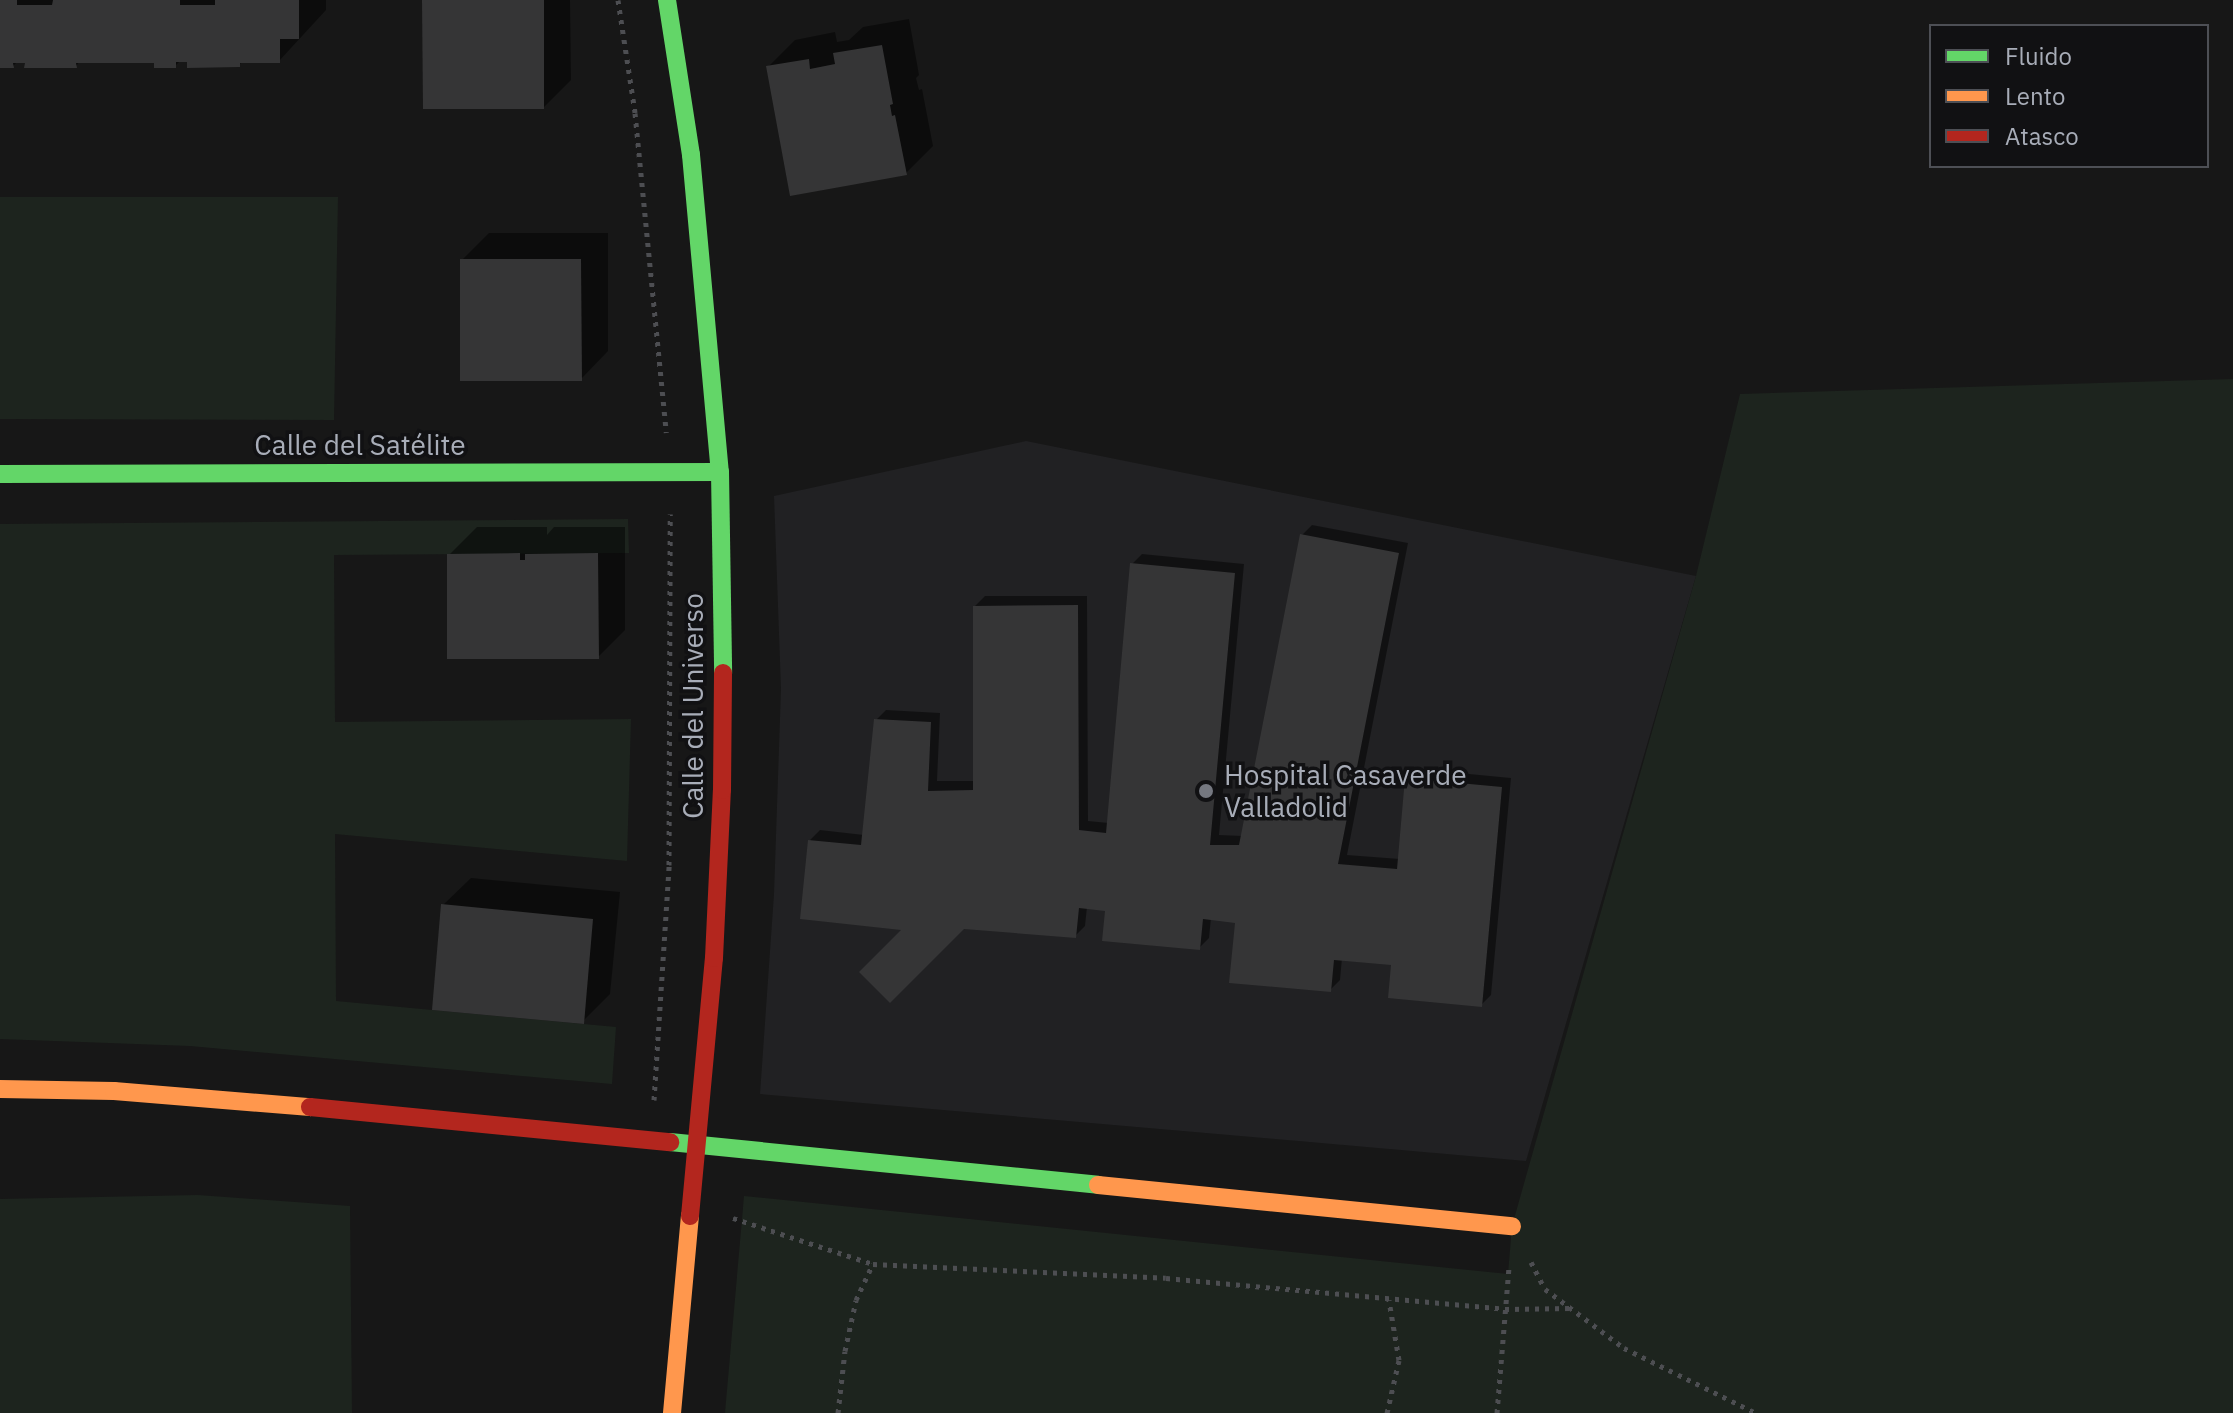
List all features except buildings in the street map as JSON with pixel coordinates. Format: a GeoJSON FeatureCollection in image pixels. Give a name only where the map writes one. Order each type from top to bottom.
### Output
{"type":"FeatureCollection","features":[{"type":"Feature","properties":{"kind":"street","name":"Calle del Universo"},"geometry":{"type":"LineString","coordinates":[[667,0],[691,155],[720,472],[722,790],[700,1146],[672,1413]]}},
{"type":"Feature","properties":{"kind":"street","name":"Calle del Satélite"},"geometry":{"type":"LineString","coordinates":[[0,474],[720,472]]}},
{"type":"Feature","properties":{"kind":"street"},"geometry":{"type":"LineString","coordinates":[[0,1089],[114,1091],[245,1101],[1512,1226]]}},
{"type":"Feature","properties":{"kind":"path","name":"Calle del Universo"},"geometry":{"type":"LineString","coordinates":[[618,0],[635,113],[669,473],[672,677],[669,865],[652,1140]]}},
{"type":"Feature","properties":{"kind":"path"},"geometry":{"type":"LineString","coordinates":[[693,1213],[732,1217],[873,1264],[1166,1278],[1505,1309],[1571,1308]]}},
{"type":"Feature","properties":{"kind":"path"},"geometry":{"type":"LineString","coordinates":[[1512,1226],[1545,1289],[1624,1348],[1756,1413]]}},
{"type":"Feature","properties":{"kind":"path"},"geometry":{"type":"LineString","coordinates":[[1497,1413],[1512,1226]]}},
{"type":"Feature","properties":{"kind":"path"},"geometry":{"type":"LineString","coordinates":[[838,1413],[845,1351],[856,1300],[873,1264]]}},
{"type":"Feature","properties":{"kind":"path"},"geometry":{"type":"LineString","coordinates":[[1387,1413],[1399,1360],[1389,1300]]}},
{"type":"Feature","properties":{"kind":"shaded area"},"geometry":{"type":"Polygon","coordinates":[[[0,197],[338,197],[334,420],[0,419],[0,197]]]}},
{"type":"Feature","properties":{"kind":"shaded area"},"geometry":{"type":"Polygon","coordinates":[[[2233,379],[2233,1413],[725,1413],[744,1196],[1508,1274],[1512,1226],[1696,576],[1740,394],[2233,379]]]}},
{"type":"Feature","properties":{"kind":"shaded area","name":"Hospital Casaverde Valladolid"},"geometry":{"type":"Polygon","coordinates":[[[1026,441],[1696,576],[1526,1161],[760,1094],[774,894],[781,689],[774,496],[1026,441]]]}},
{"type":"Feature","properties":{"kind":"shaded area"},"geometry":{"type":"Polygon","coordinates":[[[628,519],[629,553],[334,555],[335,722],[631,719],[627,861],[335,834],[336,1001],[616,1027],[612,1084],[190,1046],[0,1039],[0,524],[628,519]]]}},
{"type":"Feature","properties":{"kind":"shaded area"},"geometry":{"type":"Polygon","coordinates":[[[198,1195],[350,1206],[352,1413],[0,1413],[0,1199],[198,1195]]]}},
{"type":"Feature","properties":{"kind":"traffic: fast"},"geometry":{"type":"LineString","coordinates":[[667,0],[691,155],[720,472],[723,673]]}},
{"type":"Feature","properties":{"kind":"traffic: fast"},"geometry":{"type":"LineString","coordinates":[[0,474],[720,472]]}},
{"type":"Feature","properties":{"kind":"traffic: fast"},"geometry":{"type":"LineString","coordinates":[[670,1142],[1098,1185]]}},
{"type":"Feature","properties":{"kind":"traffic: slow"},"geometry":{"type":"LineString","coordinates":[[0,1089],[114,1091],[310,1107]]}},
{"type":"Feature","properties":{"kind":"traffic: slow"},"geometry":{"type":"LineString","coordinates":[[1098,1185],[1512,1226]]}},
{"type":"Feature","properties":{"kind":"traffic: slow"},"geometry":{"type":"LineString","coordinates":[[672,1413],[690,1216]]}},
{"type":"Feature","properties":{"kind":"traffic: jam"},"geometry":{"type":"LineString","coordinates":[[690,1216],[714,958],[722,790],[723,673]]}},
{"type":"Feature","properties":{"kind":"traffic: jam"},"geometry":{"type":"LineString","coordinates":[[310,1107],[670,1142]]}},
{"type":"Feature","properties":{"kind":"place","name":"Hospital Casaverde Valladolid"},"geometry":{"type":"Point","coordinates":[1206,791]}}]}
